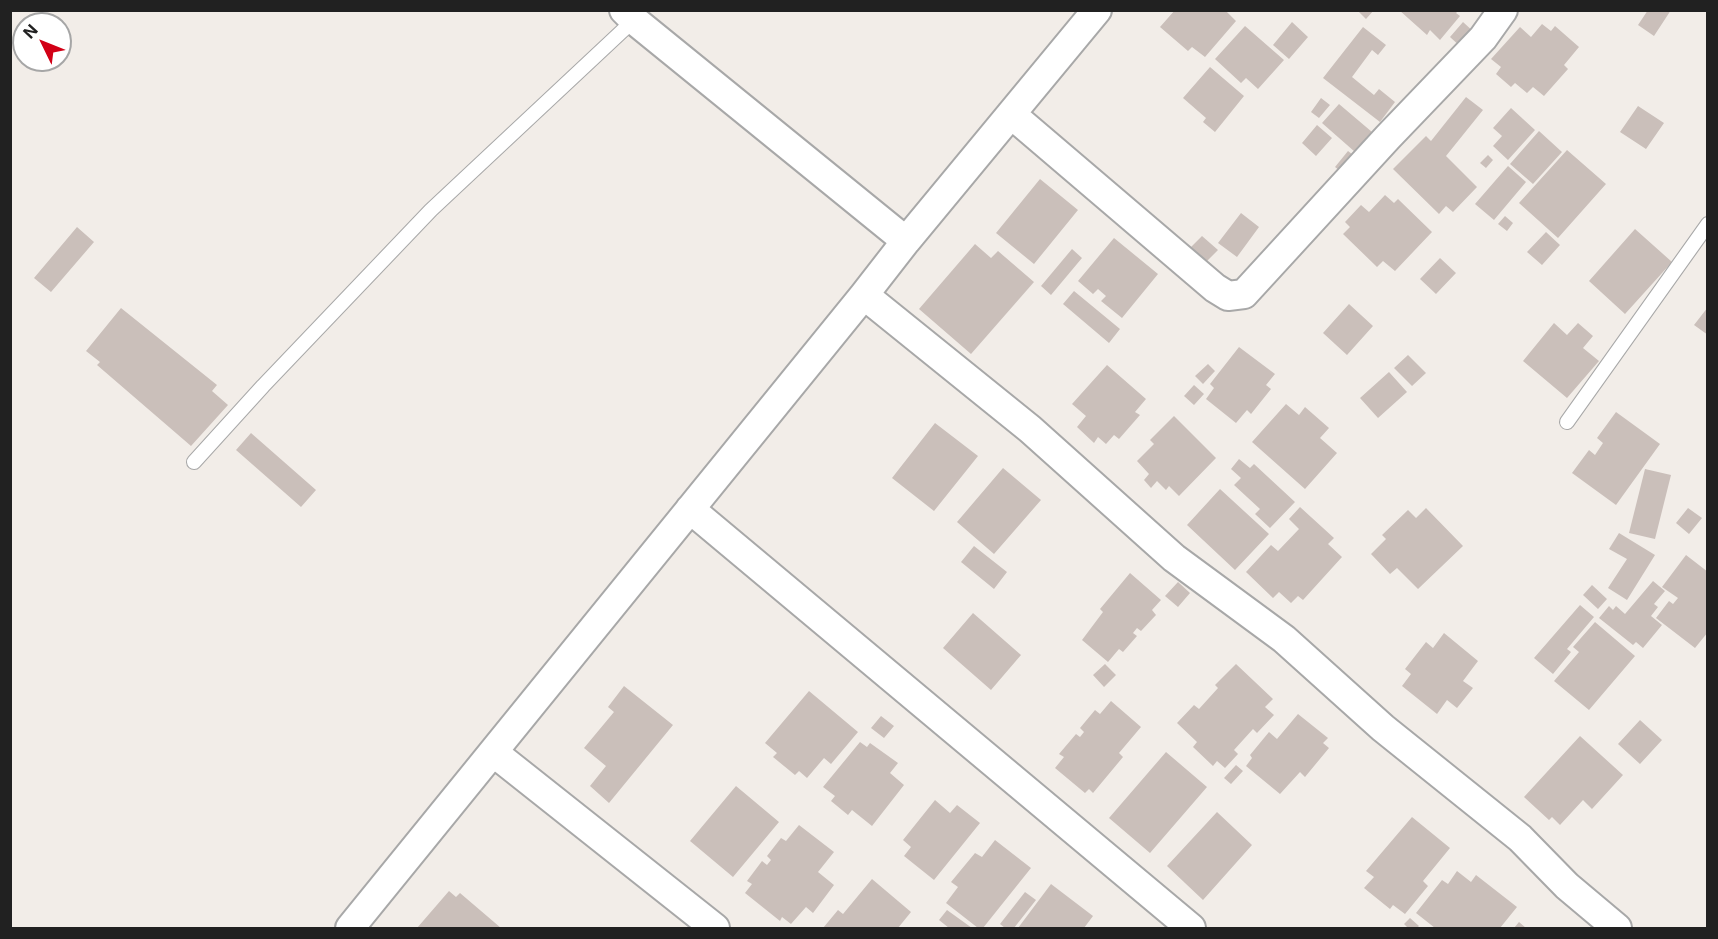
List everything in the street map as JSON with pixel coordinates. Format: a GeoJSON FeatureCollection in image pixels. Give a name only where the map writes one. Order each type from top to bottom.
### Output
{"type":"FeatureCollection","features":[{"type":"Feature","properties":{"kind":"street"},"geometry":{"type":"LineString","coordinates":[[350,928],[864,295],[906,240],[1096,10]]}},
{"type":"Feature","properties":{"kind":"street"},"geometry":{"type":"LineString","coordinates":[[1011,114],[1215,288],[1228,296],[1244,294],[1388,137],[1483,38],[1503,10]]}},
{"type":"Feature","properties":{"kind":"street"},"geometry":{"type":"LineString","coordinates":[[629,15],[906,240]]}},
{"type":"Feature","properties":{"kind":"street"},"geometry":{"type":"LineString","coordinates":[[864,295],[1030,429],[1174,558],[1284,639],[1383,728],[1520,838],[1567,886],[1617,928]]}},
{"type":"Feature","properties":{"kind":"street"},"geometry":{"type":"LineString","coordinates":[[690,509],[1191,928]]}},
{"type":"Feature","properties":{"kind":"street"},"geometry":{"type":"LineString","coordinates":[[493,752],[715,928]]}},
{"type":"Feature","properties":{"kind":"lane"},"geometry":{"type":"LineString","coordinates":[[194,462],[263,386],[431,210],[629,15]]}},
{"type":"Feature","properties":{"kind":"lane"},"geometry":{"type":"LineString","coordinates":[[1567,422],[1707,224]]}},
{"type":"Feature","properties":{"kind":"building"},"geometry":{"type":"Polygon","coordinates":[[[1175,10],[1225,10],[1236,21],[1205,57],[1192,47],[1188,51],[1160,27],[1175,10]]]}},
{"type":"Feature","properties":{"kind":"building"},"geometry":{"type":"Polygon","coordinates":[[[1357,10],[1374,10],[1366,19],[1357,10]]]}},
{"type":"Feature","properties":{"kind":"building"},"geometry":{"type":"Polygon","coordinates":[[[1399,10],[1459,10],[1456,13],[1460,16],[1440,40],[1430,30],[1427,35],[1399,10]]]}},
{"type":"Feature","properties":{"kind":"building"},"geometry":{"type":"Polygon","coordinates":[[[1648,10],[1671,10],[1654,36],[1638,25],[1648,10]]]}},
{"type":"Feature","properties":{"kind":"building"},"geometry":{"type":"Polygon","coordinates":[[[1292,22],[1308,37],[1289,59],[1273,45],[1292,22]]]}},
{"type":"Feature","properties":{"kind":"building"},"geometry":{"type":"Polygon","coordinates":[[[1463,22],[1475,33],[1462,48],[1450,37],[1463,22]]]}},
{"type":"Feature","properties":{"kind":"building"},"geometry":{"type":"Polygon","coordinates":[[[1542,24],[1551,31],[1555,26],[1579,47],[1564,65],[1568,69],[1544,96],[1533,87],[1527,93],[1515,83],[1511,87],[1496,74],[1501,67],[1491,59],[1520,27],[1531,37],[1542,24]]]}},
{"type":"Feature","properties":{"kind":"building"},"geometry":{"type":"Polygon","coordinates":[[[1245,26],[1284,60],[1258,89],[1246,78],[1241,83],[1215,59],[1245,26]]]}},
{"type":"Feature","properties":{"kind":"building"},"geometry":{"type":"Polygon","coordinates":[[[1363,27],[1386,45],[1378,55],[1372,50],[1352,77],[1374,95],[1379,89],[1395,102],[1380,122],[1323,78],[1363,27]]]}},
{"type":"Feature","properties":{"kind":"building"},"geometry":{"type":"Polygon","coordinates":[[[1210,67],[1244,96],[1215,132],[1203,122],[1206,118],[1183,98],[1210,67]]]}},
{"type":"Feature","properties":{"kind":"building"},"geometry":{"type":"Polygon","coordinates":[[[1466,97],[1483,110],[1446,156],[1477,187],[1453,212],[1446,206],[1439,214],[1393,169],[1426,136],[1431,141],[1466,97]]]}},
{"type":"Feature","properties":{"kind":"building"},"geometry":{"type":"Polygon","coordinates":[[[1321,98],[1330,105],[1319,118],[1311,112],[1321,98]]]}},
{"type":"Feature","properties":{"kind":"building"},"geometry":{"type":"Polygon","coordinates":[[[1339,104],[1372,132],[1355,152],[1322,123],[1339,104]]]}},
{"type":"Feature","properties":{"kind":"building"},"geometry":{"type":"Polygon","coordinates":[[[1638,106],[1664,123],[1646,149],[1620,132],[1638,106]]]}},
{"type":"Feature","properties":{"kind":"building"},"geometry":{"type":"Polygon","coordinates":[[[1511,108],[1535,130],[1508,160],[1493,146],[1502,136],[1493,128],[1511,108]]]}},
{"type":"Feature","properties":{"kind":"building"},"geometry":{"type":"Polygon","coordinates":[[[1317,125],[1332,138],[1316,156],[1302,143],[1317,125]]]}},
{"type":"Feature","properties":{"kind":"building"},"geometry":{"type":"Polygon","coordinates":[[[1539,131],[1562,152],[1533,184],[1510,164],[1539,131]]]}},
{"type":"Feature","properties":{"kind":"building"},"geometry":{"type":"Polygon","coordinates":[[[1567,150],[1606,184],[1558,238],[1519,203],[1567,150]]]}},
{"type":"Feature","properties":{"kind":"building"},"geometry":{"type":"Polygon","coordinates":[[[1348,151],[1357,158],[1344,174],[1335,167],[1348,151]]]}},
{"type":"Feature","properties":{"kind":"building"},"geometry":{"type":"Polygon","coordinates":[[[1488,155],[1493,160],[1486,168],[1480,163],[1488,155]]]}},
{"type":"Feature","properties":{"kind":"building"},"geometry":{"type":"Polygon","coordinates":[[[1508,166],[1526,182],[1494,220],[1475,204],[1508,166]]]}},
{"type":"Feature","properties":{"kind":"building"},"geometry":{"type":"Polygon","coordinates":[[[1040,179],[1078,210],[1034,264],[996,233],[1040,179]]]}},
{"type":"Feature","properties":{"kind":"building"},"geometry":{"type":"Polygon","coordinates":[[[1385,195],[1394,203],[1398,199],[1432,232],[1395,271],[1383,261],[1377,267],[1343,234],[1350,227],[1345,222],[1361,205],[1369,212],[1385,195]]]}},
{"type":"Feature","properties":{"kind":"building"},"geometry":{"type":"Polygon","coordinates":[[[1241,213],[1259,227],[1237,257],[1218,243],[1241,213]]]}},
{"type":"Feature","properties":{"kind":"building"},"geometry":{"type":"Polygon","coordinates":[[[1505,216],[1513,223],[1507,231],[1498,224],[1505,216]]]}},
{"type":"Feature","properties":{"kind":"building"},"geometry":{"type":"Polygon","coordinates":[[[77,227],[94,242],[51,292],[34,278],[77,227]]]}},
{"type":"Feature","properties":{"kind":"building"},"geometry":{"type":"Polygon","coordinates":[[[1635,229],[1672,262],[1625,314],[1589,281],[1635,229]]]}},
{"type":"Feature","properties":{"kind":"building"},"geometry":{"type":"Polygon","coordinates":[[[1546,232],[1560,245],[1542,265],[1527,252],[1546,232]]]}},
{"type":"Feature","properties":{"kind":"building"},"geometry":{"type":"Polygon","coordinates":[[[1202,236],[1218,250],[1205,263],[1189,249],[1202,236]]]}},
{"type":"Feature","properties":{"kind":"building"},"geometry":{"type":"Polygon","coordinates":[[[1114,238],[1158,274],[1122,318],[1101,301],[1106,296],[1098,289],[1093,294],[1078,281],[1114,238]]]}},
{"type":"Feature","properties":{"kind":"building"},"geometry":{"type":"Polygon","coordinates":[[[975,244],[991,258],[998,251],[1034,282],[971,354],[919,309],[975,244]]]}},
{"type":"Feature","properties":{"kind":"building"},"geometry":{"type":"Polygon","coordinates":[[[1072,249],[1082,258],[1051,295],[1041,286],[1072,249]]]}},
{"type":"Feature","properties":{"kind":"building"},"geometry":{"type":"Polygon","coordinates":[[[1440,258],[1456,273],[1436,294],[1420,279],[1440,258]]]}},
{"type":"Feature","properties":{"kind":"building"},"geometry":{"type":"Polygon","coordinates":[[[1074,291],[1120,329],[1109,343],[1063,304],[1074,291]]]}},
{"type":"Feature","properties":{"kind":"building"},"geometry":{"type":"Polygon","coordinates":[[[1349,304],[1373,326],[1347,355],[1323,333],[1349,304]]]}},
{"type":"Feature","properties":{"kind":"building"},"geometry":{"type":"Polygon","coordinates":[[[1708,307],[1708,335],[1694,325],[1708,307]]]}},
{"type":"Feature","properties":{"kind":"building"},"geometry":{"type":"Polygon","coordinates":[[[121,308],[217,385],[212,391],[228,405],[191,446],[97,365],[100,362],[86,351],[121,308]]]}},
{"type":"Feature","properties":{"kind":"building"},"geometry":{"type":"Polygon","coordinates":[[[1554,323],[1567,335],[1578,323],[1593,336],[1583,348],[1599,361],[1567,398],[1523,361],[1554,323]]]}},
{"type":"Feature","properties":{"kind":"building"},"geometry":{"type":"Polygon","coordinates":[[[1239,347],[1275,374],[1266,385],[1271,389],[1251,414],[1247,410],[1236,423],[1206,399],[1214,388],[1210,384],[1239,347]]]}},
{"type":"Feature","properties":{"kind":"building"},"geometry":{"type":"Polygon","coordinates":[[[1408,355],[1426,373],[1412,386],[1394,368],[1408,355]]]}},
{"type":"Feature","properties":{"kind":"building"},"geometry":{"type":"Polygon","coordinates":[[[1208,364],[1215,371],[1203,384],[1195,376],[1208,364]]]}},
{"type":"Feature","properties":{"kind":"building"},"geometry":{"type":"Polygon","coordinates":[[[1107,365],[1146,399],[1135,412],[1140,415],[1119,439],[1114,435],[1106,444],[1098,437],[1094,443],[1077,427],[1086,416],[1072,404],[1107,365]]]}},
{"type":"Feature","properties":{"kind":"building"},"geometry":{"type":"Polygon","coordinates":[[[1389,372],[1407,392],[1378,418],[1360,398],[1389,372]]]}},
{"type":"Feature","properties":{"kind":"building"},"geometry":{"type":"Polygon","coordinates":[[[1194,385],[1204,394],[1194,405],[1184,396],[1194,385]]]}},
{"type":"Feature","properties":{"kind":"building"},"geometry":{"type":"Polygon","coordinates":[[[1286,404],[1299,415],[1305,407],[1329,428],[1320,438],[1337,453],[1305,489],[1252,442],[1286,404]]]}},
{"type":"Feature","properties":{"kind":"building"},"geometry":{"type":"Polygon","coordinates":[[[1616,412],[1660,444],[1616,505],[1572,473],[1589,450],[1595,455],[1603,443],[1597,438],[1616,412]]]}},
{"type":"Feature","properties":{"kind":"building"},"geometry":{"type":"Polygon","coordinates":[[[1174,416],[1216,458],[1179,496],[1169,486],[1166,490],[1157,481],[1151,488],[1144,480],[1149,474],[1137,461],[1154,444],[1150,440],[1174,416]]]}},
{"type":"Feature","properties":{"kind":"building"},"geometry":{"type":"Polygon","coordinates":[[[935,423],[978,456],[934,511],[892,478],[935,423]]]}},
{"type":"Feature","properties":{"kind":"building"},"geometry":{"type":"Polygon","coordinates":[[[251,433],[316,490],[301,507],[236,450],[251,433]]]}},
{"type":"Feature","properties":{"kind":"building"},"geometry":{"type":"Polygon","coordinates":[[[1239,459],[1250,468],[1254,464],[1295,502],[1270,528],[1255,514],[1260,509],[1234,485],[1241,478],[1231,469],[1239,459]]]}},
{"type":"Feature","properties":{"kind":"building"},"geometry":{"type":"Polygon","coordinates":[[[1003,468],[1041,500],[994,554],[957,522],[1003,468]]]}},
{"type":"Feature","properties":{"kind":"building"},"geometry":{"type":"Polygon","coordinates":[[[1645,469],[1671,475],[1655,539],[1629,533],[1645,469]]]}},
{"type":"Feature","properties":{"kind":"building"},"geometry":{"type":"Polygon","coordinates":[[[1220,489],[1269,534],[1235,570],[1187,525],[1220,489]]]}},
{"type":"Feature","properties":{"kind":"building"},"geometry":{"type":"Polygon","coordinates":[[[1300,507],[1334,538],[1328,544],[1342,557],[1303,600],[1298,596],[1291,603],[1279,592],[1273,598],[1246,572],[1271,545],[1278,551],[1299,529],[1289,519],[1300,507]]]}},
{"type":"Feature","properties":{"kind":"building"},"geometry":{"type":"Polygon","coordinates":[[[1426,508],[1463,546],[1418,589],[1397,568],[1390,574],[1371,554],[1386,539],[1382,535],[1408,510],[1416,518],[1426,508]]]}},
{"type":"Feature","properties":{"kind":"building"},"geometry":{"type":"Polygon","coordinates":[[[1688,508],[1702,518],[1689,534],[1676,523],[1688,508]]]}},
{"type":"Feature","properties":{"kind":"building"},"geometry":{"type":"Polygon","coordinates":[[[1619,533],[1655,555],[1627,600],[1608,588],[1627,559],[1609,549],[1619,533]]]}},
{"type":"Feature","properties":{"kind":"building"},"geometry":{"type":"Polygon","coordinates":[[[974,546],[1007,572],[994,589],[961,562],[974,546]]]}},
{"type":"Feature","properties":{"kind":"building"},"geometry":{"type":"Polygon","coordinates":[[[1686,555],[1708,572],[1708,632],[1695,648],[1656,618],[1669,601],[1673,604],[1678,598],[1662,587],[1686,555]]]}},
{"type":"Feature","properties":{"kind":"building"},"geometry":{"type":"Polygon","coordinates":[[[1130,573],[1161,600],[1152,610],[1156,615],[1141,631],[1137,628],[1133,633],[1137,636],[1123,652],[1119,649],[1108,662],[1082,640],[1103,612],[1100,609],[1130,573]]]}},
{"type":"Feature","properties":{"kind":"building"},"geometry":{"type":"Polygon","coordinates":[[[1653,581],[1665,591],[1654,604],[1658,607],[1651,616],[1662,625],[1643,648],[1636,642],[1633,645],[1599,618],[1609,606],[1613,610],[1616,606],[1625,614],[1653,581]]]}},
{"type":"Feature","properties":{"kind":"building"},"geometry":{"type":"Polygon","coordinates":[[[1178,582],[1190,593],[1178,607],[1165,596],[1178,582]]]}},
{"type":"Feature","properties":{"kind":"building"},"geometry":{"type":"Polygon","coordinates":[[[1592,585],[1607,599],[1598,609],[1583,595],[1592,585]]]}},
{"type":"Feature","properties":{"kind":"building"},"geometry":{"type":"Polygon","coordinates":[[[1580,605],[1594,617],[1567,649],[1571,652],[1553,674],[1534,658],[1580,605]]]}},
{"type":"Feature","properties":{"kind":"building"},"geometry":{"type":"Polygon","coordinates":[[[973,613],[1021,655],[991,690],[943,648],[973,613]]]}},
{"type":"Feature","properties":{"kind":"building"},"geometry":{"type":"Polygon","coordinates":[[[1595,622],[1635,656],[1589,710],[1554,681],[1579,652],[1573,647],[1595,622]]]}},
{"type":"Feature","properties":{"kind":"building"},"geometry":{"type":"Polygon","coordinates":[[[1444,633],[1478,661],[1463,681],[1473,688],[1457,708],[1447,700],[1437,714],[1402,686],[1411,674],[1405,669],[1426,642],[1433,648],[1444,633]]]}},
{"type":"Feature","properties":{"kind":"building"},"geometry":{"type":"Polygon","coordinates":[[[1105,664],[1116,675],[1104,687],[1093,675],[1105,664]]]}},
{"type":"Feature","properties":{"kind":"building"},"geometry":{"type":"Polygon","coordinates":[[[1236,664],[1273,699],[1265,707],[1274,715],[1257,733],[1253,729],[1234,750],[1238,754],[1225,768],[1217,761],[1213,766],[1193,747],[1197,742],[1177,723],[1194,705],[1199,709],[1218,688],[1215,685],[1236,664]]]}},
{"type":"Feature","properties":{"kind":"building"},"geometry":{"type":"Polygon","coordinates":[[[624,686],[673,725],[609,803],[590,786],[606,766],[584,748],[614,712],[608,707],[624,686]]]}},
{"type":"Feature","properties":{"kind":"building"},"geometry":{"type":"Polygon","coordinates":[[[809,691],[858,732],[831,764],[824,758],[807,778],[799,771],[795,775],[773,757],[777,753],[765,743],[809,691]]]}},
{"type":"Feature","properties":{"kind":"building"},"geometry":{"type":"Polygon","coordinates":[[[1111,701],[1141,727],[1119,753],[1123,757],[1093,793],[1089,789],[1085,793],[1055,768],[1064,757],[1059,754],[1076,734],[1080,737],[1084,732],[1080,728],[1095,710],[1100,714],[1111,701]]]}},
{"type":"Feature","properties":{"kind":"building"},"geometry":{"type":"Polygon","coordinates":[[[1298,714],[1328,738],[1323,743],[1329,748],[1305,777],[1300,772],[1280,794],[1246,766],[1252,758],[1250,755],[1269,732],[1277,739],[1298,714]]]}},
{"type":"Feature","properties":{"kind":"building"},"geometry":{"type":"Polygon","coordinates":[[[881,716],[894,726],[884,738],[871,728],[881,716]]]}},
{"type":"Feature","properties":{"kind":"building"},"geometry":{"type":"Polygon","coordinates":[[[1640,720],[1662,740],[1640,764],[1618,744],[1640,720]]]}},
{"type":"Feature","properties":{"kind":"building"},"geometry":{"type":"Polygon","coordinates":[[[1580,736],[1623,775],[1592,809],[1583,800],[1560,825],[1552,817],[1549,820],[1524,797],[1580,736]]]}},
{"type":"Feature","properties":{"kind":"building"},"geometry":{"type":"Polygon","coordinates":[[[860,742],[867,747],[870,743],[898,763],[890,773],[904,785],[872,826],[852,810],[848,815],[831,801],[835,796],[823,787],[860,742]]]}},
{"type":"Feature","properties":{"kind":"building"},"geometry":{"type":"Polygon","coordinates":[[[1166,752],[1207,787],[1150,853],[1109,818],[1166,752]]]}},
{"type":"Feature","properties":{"kind":"building"},"geometry":{"type":"Polygon","coordinates":[[[1236,765],[1243,771],[1231,784],[1224,778],[1236,765]]]}},
{"type":"Feature","properties":{"kind":"building"},"geometry":{"type":"Polygon","coordinates":[[[736,786],[779,822],[733,877],[690,841],[736,786]]]}},
{"type":"Feature","properties":{"kind":"building"},"geometry":{"type":"Polygon","coordinates":[[[935,800],[950,813],[957,805],[980,823],[934,880],[904,856],[911,847],[903,840],[935,800]]]}},
{"type":"Feature","properties":{"kind":"building"},"geometry":{"type":"Polygon","coordinates":[[[1217,812],[1252,845],[1203,900],[1167,866],[1217,812]]]}},
{"type":"Feature","properties":{"kind":"building"},"geometry":{"type":"Polygon","coordinates":[[[1412,817],[1450,848],[1423,881],[1428,886],[1405,914],[1393,905],[1390,909],[1364,888],[1374,877],[1366,871],[1412,817]]]}},
{"type":"Feature","properties":{"kind":"building"},"geometry":{"type":"Polygon","coordinates":[[[799,825],[834,852],[818,872],[834,885],[813,913],[806,907],[791,924],[782,917],[780,921],[745,893],[752,884],[747,881],[762,861],[767,865],[771,860],[767,856],[781,838],[786,841],[799,825]]]}},
{"type":"Feature","properties":{"kind":"building"},"geometry":{"type":"Polygon","coordinates":[[[995,840],[1031,868],[983,928],[978,928],[946,903],[958,887],[951,882],[975,853],[982,857],[995,840]]]}},
{"type":"Feature","properties":{"kind":"building"},"geometry":{"type":"Polygon","coordinates":[[[1457,871],[1471,882],[1476,875],[1517,907],[1500,928],[1435,928],[1416,913],[1442,880],[1448,884],[1457,871]]]}},
{"type":"Feature","properties":{"kind":"building"},"geometry":{"type":"Polygon","coordinates":[[[872,879],[911,912],[898,928],[823,928],[838,910],[843,914],[872,879]]]}},
{"type":"Feature","properties":{"kind":"building"},"geometry":{"type":"Polygon","coordinates":[[[1051,884],[1093,916],[1084,928],[1018,928],[1051,884]]]}},
{"type":"Feature","properties":{"kind":"building"},"geometry":{"type":"Polygon","coordinates":[[[449,891],[456,897],[460,893],[501,928],[417,928],[449,891]]]}},
{"type":"Feature","properties":{"kind":"building"},"geometry":{"type":"Polygon","coordinates":[[[1025,892],[1036,900],[1014,928],[1005,928],[1000,924],[1025,892]]]}},
{"type":"Feature","properties":{"kind":"building"},"geometry":{"type":"Polygon","coordinates":[[[947,910],[972,928],[949,928],[939,920],[947,910]]]}},
{"type":"Feature","properties":{"kind":"building"},"geometry":{"type":"Polygon","coordinates":[[[1410,918],[1419,926],[1417,928],[1408,928],[1404,924],[1410,918]]]}},
{"type":"Feature","properties":{"kind":"building"},"geometry":{"type":"Polygon","coordinates":[[[1519,922],[1526,928],[1514,928],[1519,922]]]}}]}
